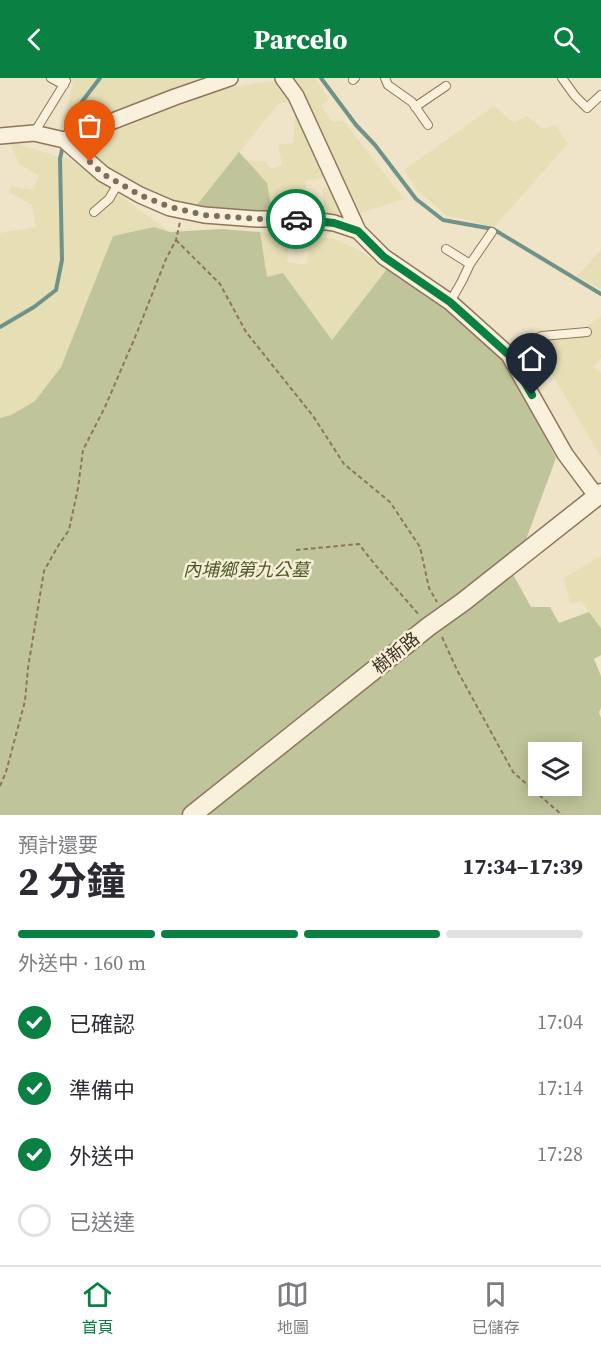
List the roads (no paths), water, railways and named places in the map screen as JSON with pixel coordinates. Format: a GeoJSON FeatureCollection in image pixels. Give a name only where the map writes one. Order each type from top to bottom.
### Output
{"type":"FeatureCollection","features":[{"type":"Feature","properties":{"kind":"street"},"geometry":{"type":"LineString","coordinates":[[64,140],[230,78]]}},
{"type":"Feature","properties":{"kind":"street"},"geometry":{"type":"LineString","coordinates":[[283,78],[296,96],[358,231],[384,257],[450,302],[509,355],[565,454],[599,495]]}},
{"type":"Feature","properties":{"kind":"street"},"geometry":{"type":"LineString","coordinates":[[0,136],[34,133],[64,140],[103,174],[140,195],[182,211],[258,219],[306,219],[334,223],[358,231]]}},
{"type":"Feature","properties":{"kind":"street","name":"樹新路"},"geometry":{"type":"LineString","coordinates":[[192,815],[428,627],[599,495]]}},
{"type":"Feature","properties":{"kind":"lane"},"geometry":{"type":"LineString","coordinates":[[34,133],[63,82],[51,78]]}},
{"type":"Feature","properties":{"kind":"lane"},"geometry":{"type":"LineString","coordinates":[[385,78],[388,85],[412,102],[428,125]]}},
{"type":"Feature","properties":{"kind":"lane"},"geometry":{"type":"LineString","coordinates":[[562,78],[587,108],[601,95]]}},
{"type":"Feature","properties":{"kind":"lane"},"geometry":{"type":"LineString","coordinates":[[416,107],[446,86]]}},
{"type":"Feature","properties":{"kind":"lane"},"geometry":{"type":"LineString","coordinates":[[94,212],[109,199],[119,182]]}},
{"type":"Feature","properties":{"kind":"lane"},"geometry":{"type":"LineString","coordinates":[[450,302],[470,264],[492,232]]}},
{"type":"Feature","properties":{"kind":"lane"},"geometry":{"type":"LineString","coordinates":[[446,249],[470,264]]}},
{"type":"Feature","properties":{"kind":"lane"},"geometry":{"type":"LineString","coordinates":[[509,355],[522,350],[533,340],[542,336],[587,332]]}},
{"type":"Feature","properties":{"kind":"waterway"},"geometry":{"type":"LineString","coordinates":[[65,135],[68,120],[100,78]]}},
{"type":"Feature","properties":{"kind":"waterway"},"geometry":{"type":"LineString","coordinates":[[321,78],[416,199],[443,220],[493,229],[601,294]]}},
{"type":"Feature","properties":{"kind":"waterway"},"geometry":{"type":"LineString","coordinates":[[0,327],[34,307],[56,290],[62,260],[60,159],[63,145]]}},
{"type":"Feature","properties":{"kind":"park label","name":"內埔鄉第九公墓"},"geometry":{"type":"Point","coordinates":[246,570]}}]}
